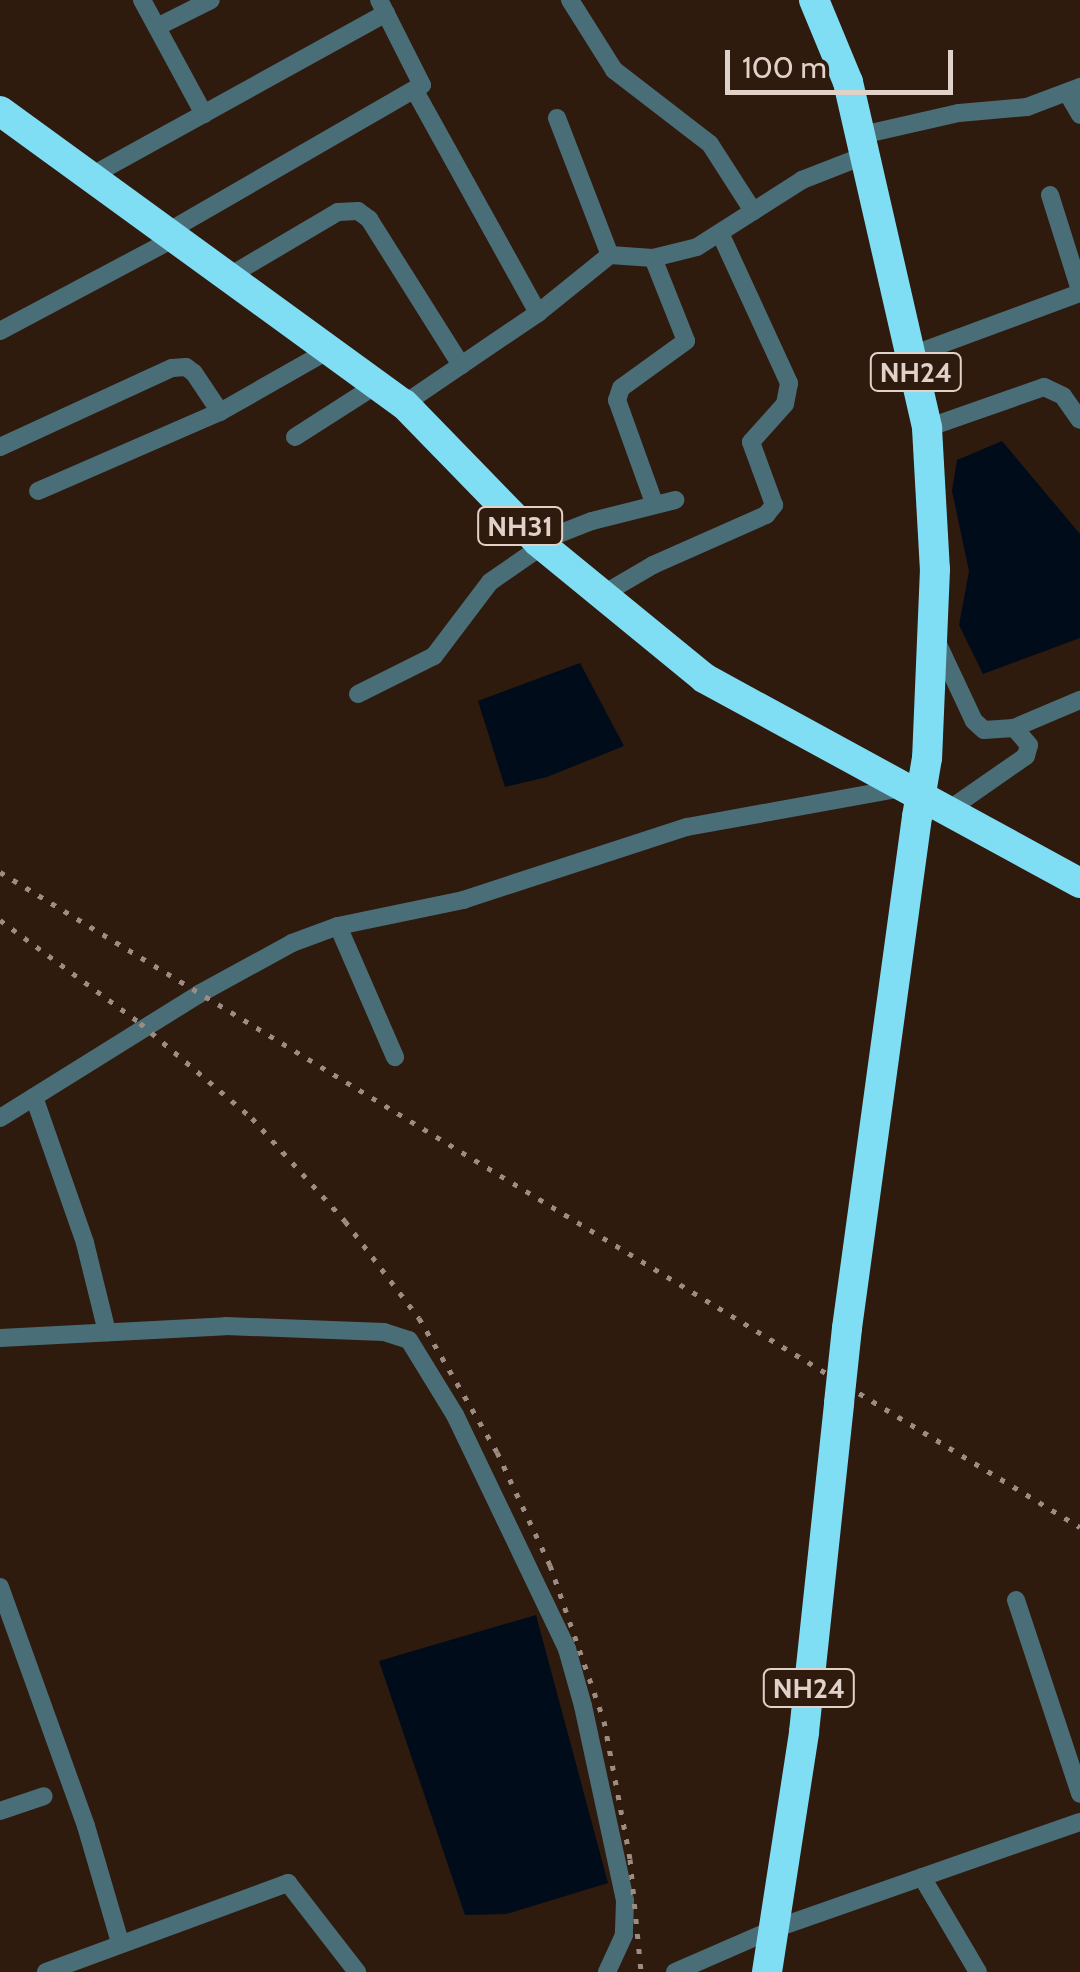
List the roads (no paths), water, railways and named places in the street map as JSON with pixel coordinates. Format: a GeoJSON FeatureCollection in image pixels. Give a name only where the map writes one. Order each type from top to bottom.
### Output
{"type":"FeatureCollection","features":[{"type":"Feature","properties":{"kind":"highway","name":"NH24"},"geometry":{"type":"LineString","coordinates":[[768,1972],[804,1732],[847,1328],[932,814],[927,758],[934,503],[927,428],[848,82],[814,0]]}},
{"type":"Feature","properties":{"kind":"highway","name":"NH31"},"geometry":{"type":"LineString","coordinates":[[0,111],[332,348],[404,404],[540,544],[704,678],[903,788],[932,814],[1080,884]]}},
{"type":"Feature","properties":{"kind":"street"},"geometry":{"type":"LineString","coordinates":[[142,0],[204,114]]}},
{"type":"Feature","properties":{"kind":"street"},"geometry":{"type":"LineString","coordinates":[[157,27],[211,0]]}},
{"type":"Feature","properties":{"kind":"street"},"geometry":{"type":"LineString","coordinates":[[570,0],[614,70],[710,144],[753,211]]}},
{"type":"Feature","properties":{"kind":"street"},"geometry":{"type":"LineString","coordinates":[[0,331],[415,91],[422,85],[422,79],[382,6],[204,114],[92,176]]}},
{"type":"Feature","properties":{"kind":"street"},"geometry":{"type":"LineString","coordinates":[[404,404],[538,314],[610,255],[653,258],[696,247],[864,145],[959,113],[1027,107],[1074,90],[1080,116]]}},
{"type":"Feature","properties":{"kind":"street"},"geometry":{"type":"LineString","coordinates":[[415,91],[538,314]]}},
{"type":"Feature","properties":{"kind":"street"},"geometry":{"type":"LineString","coordinates":[[556,118],[610,255]]}},
{"type":"Feature","properties":{"kind":"street"},"geometry":{"type":"LineString","coordinates":[[912,354],[1080,292],[1050,195]]}},
{"type":"Feature","properties":{"kind":"street"},"geometry":{"type":"LineString","coordinates":[[231,275],[338,212],[358,211],[369,219],[461,365]]}},
{"type":"Feature","properties":{"kind":"street"},"geometry":{"type":"LineString","coordinates":[[600,596],[653,565],[766,515],[774,505],[751,442],[786,404],[790,383],[720,233]]}},
{"type":"Feature","properties":{"kind":"street"},"geometry":{"type":"LineString","coordinates":[[653,258],[686,342],[621,388],[618,400],[654,504]]}},
{"type":"Feature","properties":{"kind":"street"},"geometry":{"type":"LineString","coordinates":[[38,491],[220,412],[332,348]]}},
{"type":"Feature","properties":{"kind":"street"},"geometry":{"type":"LineString","coordinates":[[0,447],[172,368],[186,367],[194,373],[220,412]]}},
{"type":"Feature","properties":{"kind":"street"},"geometry":{"type":"LineString","coordinates":[[294,437],[378,384]]}},
{"type":"Feature","properties":{"kind":"street"},"geometry":{"type":"LineString","coordinates":[[927,428],[1044,388],[1063,396],[1080,420]]}},
{"type":"Feature","properties":{"kind":"street"},"geometry":{"type":"LineString","coordinates":[[358,694],[434,656],[490,582],[540,544],[675,500]]}},
{"type":"Feature","properties":{"kind":"street"},"geometry":{"type":"LineString","coordinates":[[933,635],[974,721],[984,730],[1014,728],[1080,700]]}},
{"type":"Feature","properties":{"kind":"street"},"geometry":{"type":"LineString","coordinates":[[932,814],[1026,756],[1028,745],[1014,728]]}},
{"type":"Feature","properties":{"kind":"street"},"geometry":{"type":"LineString","coordinates":[[0,1118],[273,952],[338,926],[463,900],[688,827],[903,788]]}},
{"type":"Feature","properties":{"kind":"street"},"geometry":{"type":"LineString","coordinates":[[338,926],[394,1057]]}},
{"type":"Feature","properties":{"kind":"street"},"geometry":{"type":"LineString","coordinates":[[34,1097],[85,1244],[107,1332]]}},
{"type":"Feature","properties":{"kind":"street"},"geometry":{"type":"LineString","coordinates":[[0,1338],[226,1326],[384,1332],[399,1334],[416,1348],[463,1432],[566,1649],[625,1901],[624,1936],[607,1972]]}},
{"type":"Feature","properties":{"kind":"street"},"geometry":{"type":"LineString","coordinates":[[0,1587],[86,1826],[120,1942]]}},
{"type":"Feature","properties":{"kind":"street"},"geometry":{"type":"LineString","coordinates":[[1016,1600],[1080,1794]]}},
{"type":"Feature","properties":{"kind":"street"},"geometry":{"type":"LineString","coordinates":[[0,1811],[44,1796]]}},
{"type":"Feature","properties":{"kind":"street"},"geometry":{"type":"LineString","coordinates":[[676,1972],[774,1929],[1080,1822]]}},
{"type":"Feature","properties":{"kind":"street"},"geometry":{"type":"LineString","coordinates":[[922,1878],[978,1972]]}},
{"type":"Feature","properties":{"kind":"street"},"geometry":{"type":"LineString","coordinates":[[46,1972],[288,1883],[357,1972]]}},
{"type":"Feature","properties":{"kind":"water"},"geometry":{"type":"Polygon","coordinates":[[[1002,441],[1080,534],[1080,638],[983,674],[959,625],[969,571],[952,491],[957,460],[1002,441]]]}},
{"type":"Feature","properties":{"kind":"water"},"geometry":{"type":"Polygon","coordinates":[[[580,663],[624,746],[547,777],[505,787],[478,701],[580,663]]]}},
{"type":"Feature","properties":{"kind":"water"},"geometry":{"type":"Polygon","coordinates":[[[536,1615],[608,1883],[506,1914],[465,1915],[379,1661],[536,1615]]]}},
{"type":"Feature","properties":{"kind":"railway"},"geometry":{"type":"LineString","coordinates":[[0,872],[1080,1527]]}},
{"type":"Feature","properties":{"kind":"railway"},"geometry":{"type":"LineString","coordinates":[[0,920],[140,1023],[252,1118],[345,1221],[419,1318],[497,1452],[550,1565],[604,1721],[630,1859],[641,1972]]}}]}
